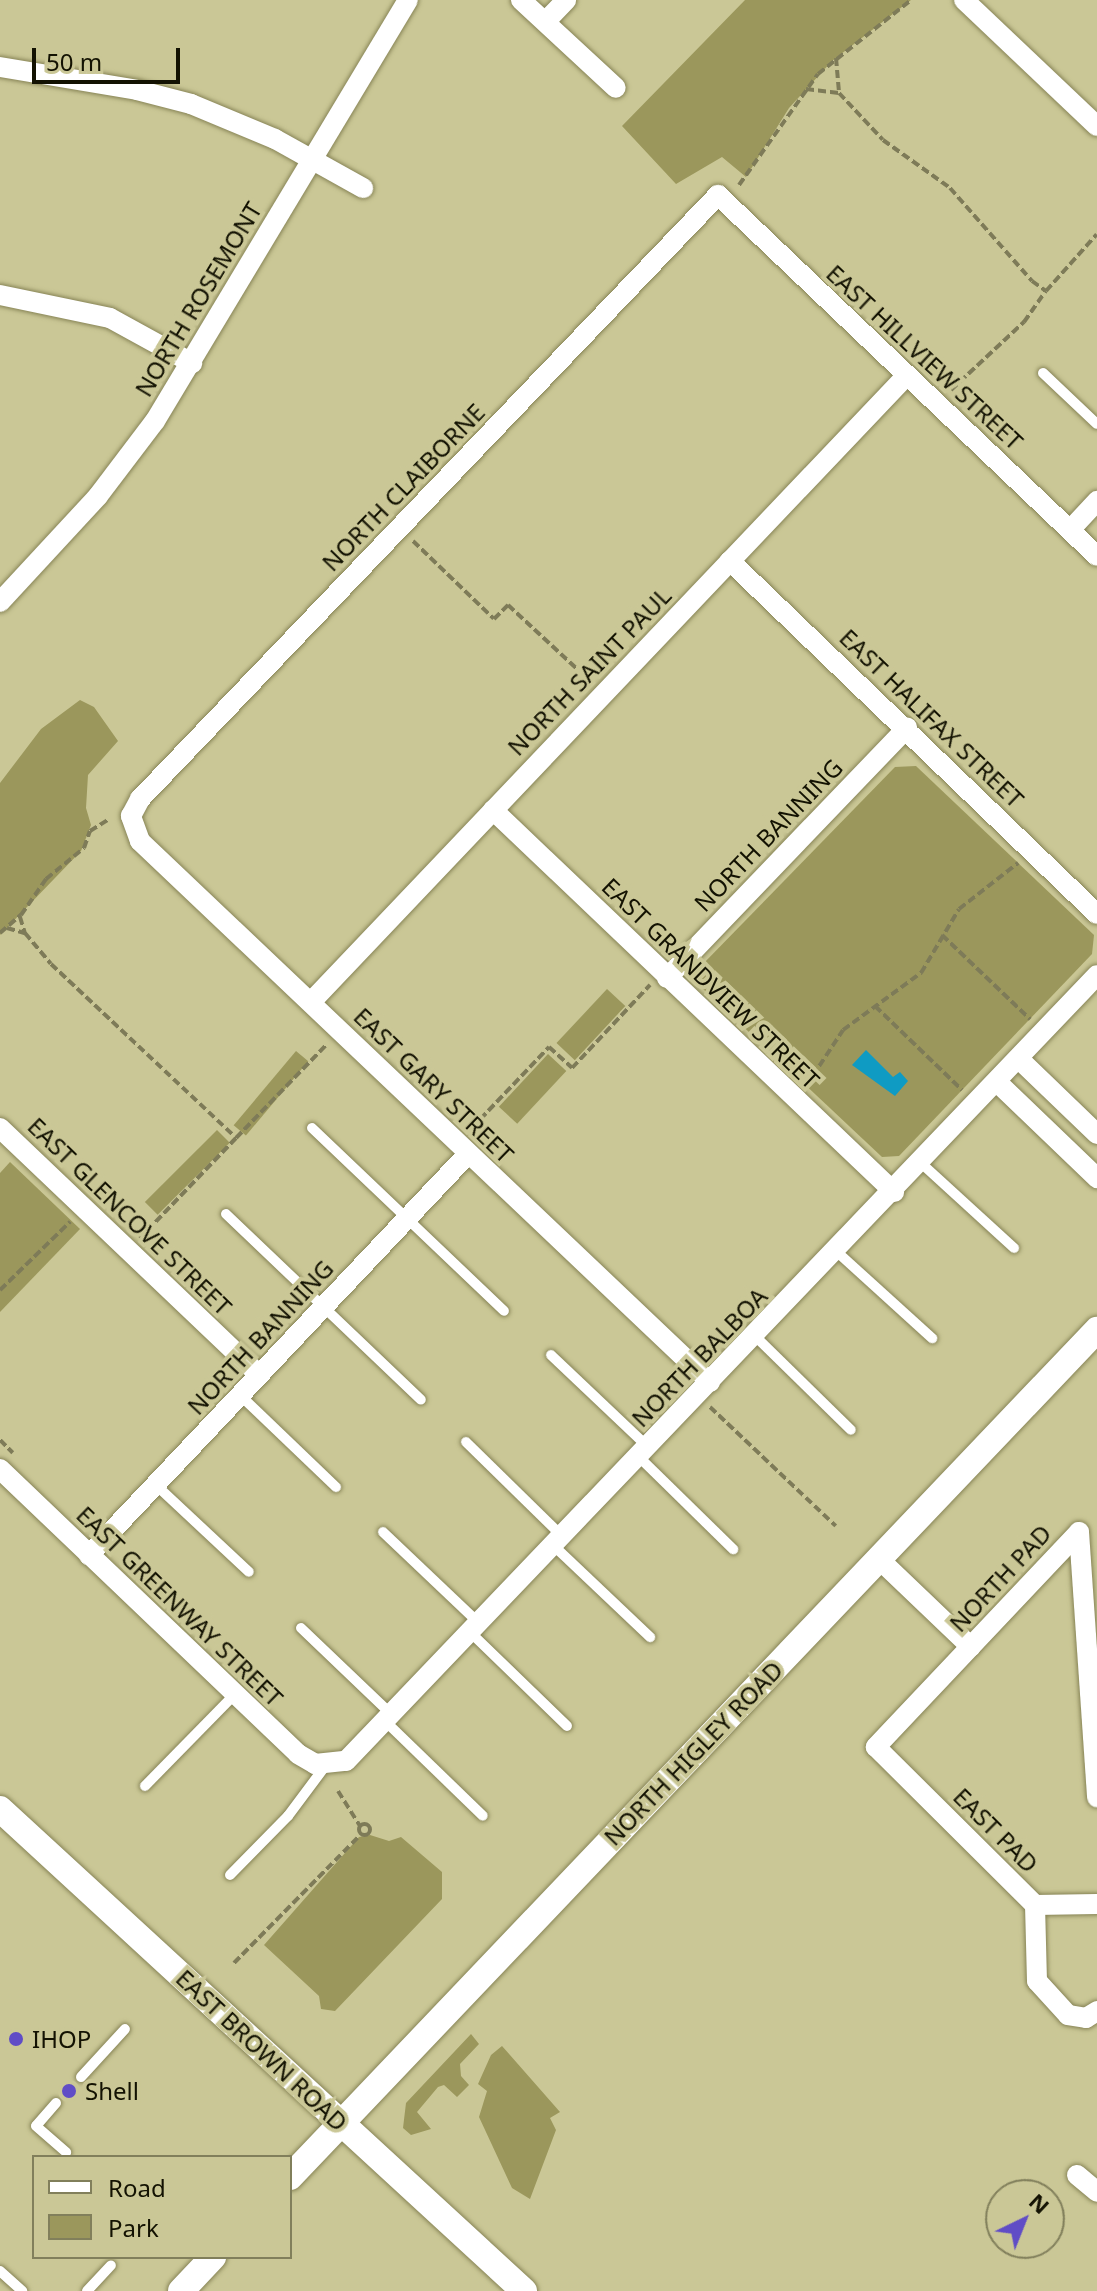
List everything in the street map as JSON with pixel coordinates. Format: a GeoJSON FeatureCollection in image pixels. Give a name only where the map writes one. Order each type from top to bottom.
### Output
{"type":"FeatureCollection","features":[{"type":"Feature","properties":{"kind":"main road","name":"NORTH HIGLEY ROAD"},"geometry":{"type":"LineString","coordinates":[[292,2175],[1097,1330]]}},
{"type":"Feature","properties":{"kind":"main road","name":"EAST BROWN ROAD"},"geometry":{"type":"LineString","coordinates":[[0,1809],[524,2291]]}},
{"type":"Feature","properties":{"kind":"main road"},"geometry":{"type":"LineString","coordinates":[[181,2291],[211,2259]]}},
{"type":"Feature","properties":{"kind":"street","name":"NORTH ROSEMONT"},"geometry":{"type":"LineString","coordinates":[[0,602],[130,457],[192,363],[408,0]]}},
{"type":"Feature","properties":{"kind":"street"},"geometry":{"type":"LineString","coordinates":[[521,0],[616,88]]}},
{"type":"Feature","properties":{"kind":"street"},"geometry":{"type":"LineString","coordinates":[[546,21],[566,0]]}},
{"type":"Feature","properties":{"kind":"street"},"geometry":{"type":"LineString","coordinates":[[964,0],[1097,126]]}},
{"type":"Feature","properties":{"kind":"street"},"geometry":{"type":"LineString","coordinates":[[0,67],[191,104],[312,159],[363,188]]}},
{"type":"Feature","properties":{"kind":"street","name":"EAST HILLVIEW STREET"},"geometry":{"type":"LineString","coordinates":[[718,195],[1097,556]]}},
{"type":"Feature","properties":{"kind":"street","name":"NORTH CLAIBORNE"},"geometry":{"type":"LineString","coordinates":[[131,819],[140,799],[718,195]]}},
{"type":"Feature","properties":{"kind":"street"},"geometry":{"type":"LineString","coordinates":[[0,295],[110,318],[192,363]]}},
{"type":"Feature","properties":{"kind":"street","name":"NORTH SAINT PAUL"},"geometry":{"type":"LineString","coordinates":[[311,1002],[906,376]]}},
{"type":"Feature","properties":{"kind":"street"},"geometry":{"type":"LineString","coordinates":[[1070,530],[1097,501]]}},
{"type":"Feature","properties":{"kind":"street","name":"EAST HALIFAX STREET"},"geometry":{"type":"LineString","coordinates":[[730,561],[1097,914]]}},
{"type":"Feature","properties":{"kind":"street","name":"NORTH BANNING"},"geometry":{"type":"LineString","coordinates":[[658,981],[907,728]]}},
{"type":"Feature","properties":{"kind":"street","name":"EAST GRANDVIEW STREET"},"geometry":{"type":"LineString","coordinates":[[493,810],[658,981],[894,1192]]}},
{"type":"Feature","properties":{"kind":"street","name":"EAST GARY STREET"},"geometry":{"type":"LineString","coordinates":[[131,819],[140,841],[710,1382]]}},
{"type":"Feature","properties":{"kind":"street","name":"NORTH BALBOA"},"geometry":{"type":"LineString","coordinates":[[329,1765],[346,1761],[1095,982]]}},
{"type":"Feature","properties":{"kind":"street"},"geometry":{"type":"LineString","coordinates":[[1019,1059],[1097,1134]]}},
{"type":"Feature","properties":{"kind":"street"},"geometry":{"type":"LineString","coordinates":[[997,1082],[1097,1178]]}},
{"type":"Feature","properties":{"kind":"street","name":"EAST GLENCOVE STREET"},"geometry":{"type":"LineString","coordinates":[[0,1128],[259,1375]]}},
{"type":"Feature","properties":{"kind":"street","name":"NORTH BANNING"},"geometry":{"type":"LineString","coordinates":[[89,1555],[156,1485],[232,1390],[259,1375],[468,1154]]}},
{"type":"Feature","properties":{"kind":"street","name":"EAST GREENWAY STREET"},"geometry":{"type":"LineString","coordinates":[[0,1469],[298,1754],[329,1765]]}},
{"type":"Feature","properties":{"kind":"street","name":"NORTH PAD"},"geometry":{"type":"LineString","coordinates":[[876,1747],[1079,1532],[1097,1797]]}},
{"type":"Feature","properties":{"kind":"street"},"geometry":{"type":"LineString","coordinates":[[879,1559],[971,1647]]}},
{"type":"Feature","properties":{"kind":"street","name":"EAST PAD"},"geometry":{"type":"LineString","coordinates":[[876,1747],[1035,1905],[1097,1904]]}},
{"type":"Feature","properties":{"kind":"street"},"geometry":{"type":"LineString","coordinates":[[1035,1905],[1037,1981],[1068,2015],[1086,2018],[1097,2011]]}},
{"type":"Feature","properties":{"kind":"street"},"geometry":{"type":"LineString","coordinates":[[1077,2175],[1097,2192]]}},
{"type":"Feature","properties":{"kind":"lane"},"geometry":{"type":"LineString","coordinates":[[1043,373],[1097,424]]}},
{"type":"Feature","properties":{"kind":"lane"},"geometry":{"type":"LineString","coordinates":[[312,1128],[504,1311]]}},
{"type":"Feature","properties":{"kind":"lane"},"geometry":{"type":"LineString","coordinates":[[921,1163],[1014,1248]]}},
{"type":"Feature","properties":{"kind":"lane"},"geometry":{"type":"LineString","coordinates":[[226,1214],[421,1400]]}},
{"type":"Feature","properties":{"kind":"lane"},"geometry":{"type":"LineString","coordinates":[[836,1251],[932,1338]]}},
{"type":"Feature","properties":{"kind":"lane"},"geometry":{"type":"LineString","coordinates":[[755,1336],[851,1430]]}},
{"type":"Feature","properties":{"kind":"lane"},"geometry":{"type":"LineString","coordinates":[[551,1355],[733,1549]]}},
{"type":"Feature","properties":{"kind":"lane"},"geometry":{"type":"LineString","coordinates":[[232,1390],[336,1487]]}},
{"type":"Feature","properties":{"kind":"lane"},"geometry":{"type":"LineString","coordinates":[[466,1442],[650,1637]]}},
{"type":"Feature","properties":{"kind":"lane"},"geometry":{"type":"LineString","coordinates":[[156,1485],[249,1572]]}},
{"type":"Feature","properties":{"kind":"lane"},"geometry":{"type":"LineString","coordinates":[[383,1532],[567,1726]]}},
{"type":"Feature","properties":{"kind":"lane"},"geometry":{"type":"LineString","coordinates":[[301,1628],[483,1816]]}},
{"type":"Feature","properties":{"kind":"lane"},"geometry":{"type":"LineString","coordinates":[[145,1786],[235,1694]]}},
{"type":"Feature","properties":{"kind":"lane"},"geometry":{"type":"LineString","coordinates":[[230,1875],[288,1816],[329,1765]]}},
{"type":"Feature","properties":{"kind":"lane"},"geometry":{"type":"LineString","coordinates":[[81,2077],[125,2029]]}},
{"type":"Feature","properties":{"kind":"lane"},"geometry":{"type":"LineString","coordinates":[[56,2103],[36,2126],[66,2152]]}},
{"type":"Feature","properties":{"kind":"lane"},"geometry":{"type":"LineString","coordinates":[[87,2291],[111,2265]]}},
{"type":"Feature","properties":{"kind":"lane"},"geometry":{"type":"LineString","coordinates":[[0,2271],[22,2291]]}},
{"type":"Feature","properties":{"kind":"path"},"geometry":{"type":"LineString","coordinates":[[739,185],[806,89],[836,58],[911,0]]}},
{"type":"Feature","properties":{"kind":"path"},"geometry":{"type":"LineString","coordinates":[[836,58],[839,93],[883,140],[950,188],[1008,260],[1046,291]]}},
{"type":"Feature","properties":{"kind":"path"},"geometry":{"type":"LineString","coordinates":[[806,89],[839,93]]}},
{"type":"Feature","properties":{"kind":"path"},"geometry":{"type":"LineString","coordinates":[[951,390],[1024,322],[1046,291],[1097,234]]}},
{"type":"Feature","properties":{"kind":"path"},"geometry":{"type":"LineString","coordinates":[[412,541],[494,619],[508,605],[591,682]]}},
{"type":"Feature","properties":{"kind":"path"},"geometry":{"type":"LineString","coordinates":[[0,933],[20,917],[46,879],[84,848],[90,831],[109,819]]}},
{"type":"Feature","properties":{"kind":"path"},"geometry":{"type":"LineString","coordinates":[[806,1087],[843,1030],[921,973],[959,909],[1020,862]]}},
{"type":"Feature","properties":{"kind":"path"},"geometry":{"type":"LineString","coordinates":[[20,917],[25,933],[139,1051],[236,1138]]}},
{"type":"Feature","properties":{"kind":"path"},"geometry":{"type":"LineString","coordinates":[[7,928],[25,933]]}},
{"type":"Feature","properties":{"kind":"path"},"geometry":{"type":"LineString","coordinates":[[942,935],[1032,1021]]}},
{"type":"Feature","properties":{"kind":"path"},"geometry":{"type":"LineString","coordinates":[[472,1128],[549,1047],[572,1068],[658,981]]}},
{"type":"Feature","properties":{"kind":"path"},"geometry":{"type":"LineString","coordinates":[[875,1006],[964,1091]]}},
{"type":"Feature","properties":{"kind":"path"},"geometry":{"type":"LineString","coordinates":[[140,1238],[330,1041]]}},
{"type":"Feature","properties":{"kind":"path"},"geometry":{"type":"LineString","coordinates":[[0,1290],[43,1242],[72,1221]]}},
{"type":"Feature","properties":{"kind":"path"},"geometry":{"type":"LineString","coordinates":[[213,1397],[232,1390]]}},
{"type":"Feature","properties":{"kind":"path"},"geometry":{"type":"LineString","coordinates":[[709,1407],[836,1526]]}},
{"type":"Feature","properties":{"kind":"path"},"geometry":{"type":"LineString","coordinates":[[0,1440],[23,1462]]}},
{"type":"Feature","properties":{"kind":"path"},"geometry":{"type":"LineString","coordinates":[[68,1506],[88,1519],[102,1516]]}},
{"type":"Feature","properties":{"kind":"path"},"geometry":{"type":"LineString","coordinates":[[338,1791],[360,1826],[361,1834]]}},
{"type":"Feature","properties":{"kind":"path"},"geometry":{"type":"LineString","coordinates":[[234,1963],[370,1828],[360,1826]]}},
{"type":"Feature","properties":{"kind":"green space"},"geometry":{"type":"Polygon","coordinates":[[[745,0],[911,0],[832,61],[789,108],[746,177],[722,157],[676,184],[622,126],[745,0]]]}},
{"type":"Feature","properties":{"kind":"green space"},"geometry":{"type":"Polygon","coordinates":[[[80,700],[94,707],[118,741],[88,775],[86,808],[91,825],[81,851],[0,935],[0,783],[41,729],[80,700]]]}},
{"type":"Feature","properties":{"kind":"green space"},"geometry":{"type":"Polygon","coordinates":[[[916,766],[1094,935],[1092,954],[899,1156],[882,1157],[701,987],[701,966],[895,767],[916,766]]]}},
{"type":"Feature","properties":{"kind":"green space"},"geometry":{"type":"Polygon","coordinates":[[[607,989],[625,1006],[575,1060],[557,1043],[607,989]]]}},
{"type":"Feature","properties":{"kind":"green space"},"geometry":{"type":"Polygon","coordinates":[[[296,1051],[308,1061],[246,1136],[234,1125],[296,1051]]]}},
{"type":"Feature","properties":{"kind":"green space"},"geometry":{"type":"Polygon","coordinates":[[[548,1054],[566,1071],[517,1124],[499,1107],[548,1054]]]}},
{"type":"Feature","properties":{"kind":"green space"},"geometry":{"type":"Polygon","coordinates":[[[217,1130],[230,1143],[158,1215],[145,1202],[217,1130]]]}},
{"type":"Feature","properties":{"kind":"green space"},"geometry":{"type":"Polygon","coordinates":[[[10,1162],[80,1229],[0,1312],[0,1173],[10,1162]]]}},
{"type":"Feature","properties":{"kind":"green space"},"geometry":{"type":"Polygon","coordinates":[[[370,1835],[389,1841],[401,1837],[442,1872],[442,1899],[335,2011],[321,2009],[319,1996],[264,1945],[359,1837],[370,1835]]]}},
{"type":"Feature","properties":{"kind":"green space"},"geometry":{"type":"Polygon","coordinates":[[[471,2034],[479,2044],[460,2064],[461,2076],[469,2085],[457,2097],[444,2085],[438,2087],[417,2112],[431,2129],[411,2135],[403,2128],[406,2103],[471,2034]]]}},
{"type":"Feature","properties":{"kind":"green space"},"geometry":{"type":"Polygon","coordinates":[[[502,2046],[560,2112],[550,2118],[556,2130],[530,2199],[512,2188],[479,2117],[487,2091],[478,2084],[491,2055],[502,2046]]]}},
{"type":"Feature","properties":{"kind":"water"},"geometry":{"type":"Polygon","coordinates":[[[866,1050],[893,1077],[900,1072],[908,1081],[895,1096],[852,1065],[866,1050]]]}},
{"type":"Feature","properties":{"kind":"place","name":"IHOP"},"geometry":{"type":"Point","coordinates":[16,2039]}},
{"type":"Feature","properties":{"kind":"place","name":"Shell"},"geometry":{"type":"Point","coordinates":[69,2091]}}]}
